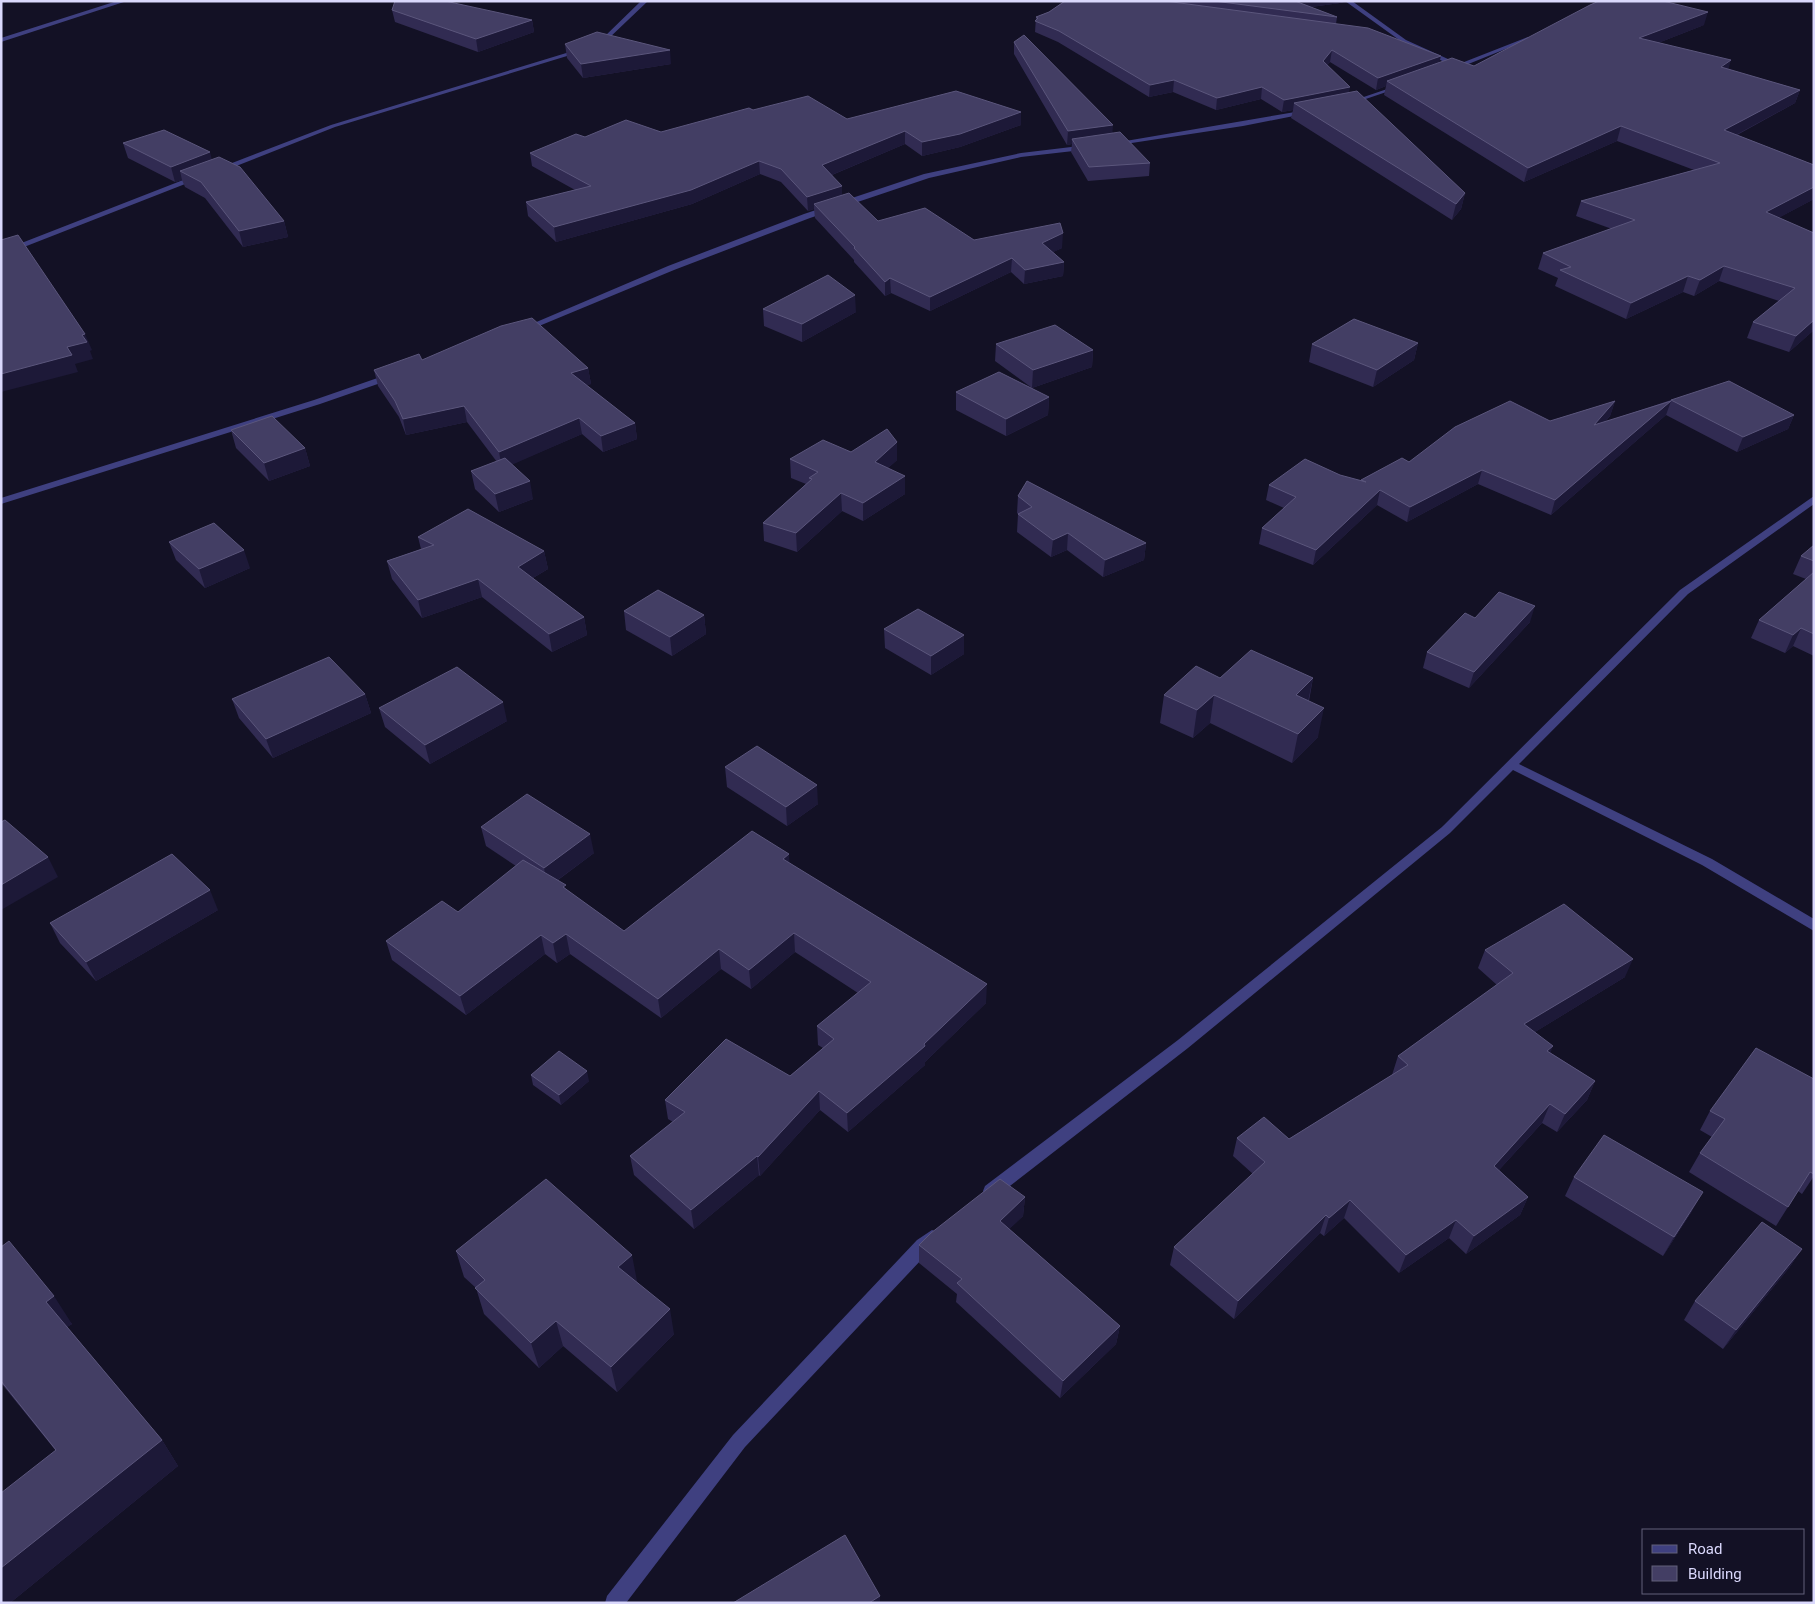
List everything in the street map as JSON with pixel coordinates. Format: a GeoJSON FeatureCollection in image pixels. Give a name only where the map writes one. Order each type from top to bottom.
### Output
{"type":"FeatureCollection","features":[{"type":"Feature","properties":{"kind":"street"},"geometry":{"type":"LineString","coordinates":[[1,40],[124,1]]}},
{"type":"Feature","properties":{"kind":"street"},"geometry":{"type":"LineString","coordinates":[[1,254],[333,126],[588,48],[605,39],[624,18],[645,1]]}},
{"type":"Feature","properties":{"kind":"street"},"geometry":{"type":"LineString","coordinates":[[1348,1],[1404,41],[1459,66]]}},
{"type":"Feature","properties":{"kind":"street"},"geometry":{"type":"LineString","coordinates":[[1442,72],[1541,33]]}},
{"type":"Feature","properties":{"kind":"street"},"geometry":{"type":"LineString","coordinates":[[1384,38],[1404,41]]}},
{"type":"Feature","properties":{"kind":"street"},"geometry":{"type":"LineString","coordinates":[[1336,106],[1354,102],[1407,84]]}},
{"type":"Feature","properties":{"kind":"street"},"geometry":{"type":"LineString","coordinates":[[1107,145],[1243,124],[1317,110]]}},
{"type":"Feature","properties":{"kind":"street"},"geometry":{"type":"LineString","coordinates":[[516,332],[671,268],[789,223],[927,176],[1021,155],[1098,146]]}},
{"type":"Feature","properties":{"kind":"street"},"geometry":{"type":"LineString","coordinates":[[1,501],[317,402],[398,374]]}},
{"type":"Feature","properties":{"kind":"street"},"geometry":{"type":"LineString","coordinates":[[978,1202],[1182,1044],[1314,939],[1446,830],[1684,592],[1814,499]]}},
{"type":"Feature","properties":{"kind":"street"},"geometry":{"type":"LineString","coordinates":[[1512,765],[1707,862],[1814,926]]}},
{"type":"Feature","properties":{"kind":"street"},"geometry":{"type":"LineString","coordinates":[[614,1603],[739,1441],[923,1245],[946,1226]]}},
{"type":"Feature","properties":{"kind":"building"},"geometry":{"type":"Polygon","coordinates":[[[395,1],[445,1],[532,20],[476,39],[392,10],[395,1]]]}},
{"type":"Feature","properties":{"kind":"building"},"geometry":{"type":"Polygon","coordinates":[[[1065,1],[1165,1],[1368,28],[1441,56],[1378,78],[1332,50],[1323,61],[1350,87],[1284,100],[1262,87],[1217,98],[1174,80],[1150,85],[1059,31],[1035,21],[1038,18],[1036,17],[1049,12],[1065,1]]]}},
{"type":"Feature","properties":{"kind":"building"},"geometry":{"type":"Polygon","coordinates":[[[1214,1],[1295,1],[1337,17],[1214,1]]]}},
{"type":"Feature","properties":{"kind":"building"},"geometry":{"type":"Polygon","coordinates":[[[1599,1],[1663,1],[1708,12],[1639,38],[1731,60],[1721,67],[1800,90],[1724,130],[1814,165],[1814,187],[1766,212],[1814,233],[1814,320],[1796,336],[1753,322],[1795,288],[1724,266],[1700,280],[1688,276],[1631,303],[1560,270],[1571,267],[1543,253],[1635,220],[1581,201],[1720,163],[1621,126],[1528,168],[1387,81],[1452,58],[1474,66],[1599,1]]]}},
{"type":"Feature","properties":{"kind":"building"},"geometry":{"type":"Polygon","coordinates":[[[597,32],[670,50],[581,64],[565,44],[597,32]]]}},
{"type":"Feature","properties":{"kind":"building"},"geometry":{"type":"Polygon","coordinates":[[[1024,35],[1113,125],[1068,131],[1014,42],[1024,35]]]}},
{"type":"Feature","properties":{"kind":"building"},"geometry":{"type":"Polygon","coordinates":[[[956,91],[1021,112],[960,134],[922,142],[905,131],[822,165],[842,186],[807,197],[781,169],[759,161],[691,190],[554,227],[526,202],[591,186],[530,153],[576,134],[585,137],[626,120],[661,132],[749,108],[753,110],[808,96],[847,119],[956,91]]]}},
{"type":"Feature","properties":{"kind":"building"},"geometry":{"type":"Polygon","coordinates":[[[1357,91],[1465,193],[1456,204],[1294,103],[1357,91]]]}},
{"type":"Feature","properties":{"kind":"building"},"geometry":{"type":"Polygon","coordinates":[[[164,130],[210,152],[171,167],[123,143],[164,130]]]}},
{"type":"Feature","properties":{"kind":"building"},"geometry":{"type":"Polygon","coordinates":[[[1120,132],[1150,163],[1089,167],[1072,139],[1120,132]]]}},
{"type":"Feature","properties":{"kind":"building"},"geometry":{"type":"Polygon","coordinates":[[[219,157],[240,167],[284,221],[239,231],[201,182],[180,171],[219,157]]]}},
{"type":"Feature","properties":{"kind":"building"},"geometry":{"type":"Polygon","coordinates":[[[849,193],[878,221],[925,208],[974,240],[1060,223],[1063,233],[1042,243],[1064,262],[1025,270],[1012,258],[930,297],[890,278],[885,282],[814,204],[849,193]]]}},
{"type":"Feature","properties":{"kind":"building"},"geometry":{"type":"Polygon","coordinates":[[[18,235],[85,334],[82,335],[87,342],[67,347],[72,355],[1,374],[1,240],[18,235]]]}},
{"type":"Feature","properties":{"kind":"building"},"geometry":{"type":"Polygon","coordinates":[[[828,275],[855,295],[802,324],[763,309],[828,275]]]}},
{"type":"Feature","properties":{"kind":"building"},"geometry":{"type":"Polygon","coordinates":[[[532,318],[588,368],[571,373],[635,423],[601,436],[579,418],[499,452],[464,406],[403,419],[395,401],[374,370],[419,354],[422,360],[501,326],[532,318]]]}},
{"type":"Feature","properties":{"kind":"building"},"geometry":{"type":"Polygon","coordinates":[[[1354,319],[1418,343],[1377,370],[1312,344],[1354,319]]]}},
{"type":"Feature","properties":{"kind":"building"},"geometry":{"type":"Polygon","coordinates":[[[1055,325],[1093,350],[1033,370],[996,344],[1055,325]]]}},
{"type":"Feature","properties":{"kind":"building"},"geometry":{"type":"Polygon","coordinates":[[[999,372],[1049,397],[1006,419],[956,392],[999,372]]]}},
{"type":"Feature","properties":{"kind":"building"},"geometry":{"type":"Polygon","coordinates":[[[1729,381],[1794,415],[1743,437],[1671,400],[1729,381]]]}},
{"type":"Feature","properties":{"kind":"building"},"geometry":{"type":"Polygon","coordinates":[[[1510,401],[1550,421],[1615,401],[1594,425],[1671,401],[1555,500],[1482,470],[1410,507],[1380,490],[1316,550],[1262,528],[1296,497],[1269,485],[1305,459],[1340,475],[1366,482],[1361,480],[1402,458],[1409,462],[1455,427],[1510,401]]]}},
{"type":"Feature","properties":{"kind":"building"},"geometry":{"type":"Polygon","coordinates":[[[272,416],[305,448],[264,463],[231,430],[272,416]]]}},
{"type":"Feature","properties":{"kind":"building"},"geometry":{"type":"Polygon","coordinates":[[[887,429],[897,442],[875,462],[905,476],[863,503],[841,493],[796,533],[763,523],[812,479],[809,478],[818,472],[790,459],[823,440],[851,452],[887,429]]]}},
{"type":"Feature","properties":{"kind":"building"},"geometry":{"type":"Polygon","coordinates":[[[505,458],[530,481],[495,494],[471,471],[505,458]]]}},
{"type":"Feature","properties":{"kind":"building"},"geometry":{"type":"Polygon","coordinates":[[[1027,481],[1146,543],[1105,560],[1068,533],[1053,540],[1018,514],[1032,507],[1018,496],[1027,481]]]}},
{"type":"Feature","properties":{"kind":"building"},"geometry":{"type":"Polygon","coordinates":[[[468,509],[544,551],[518,567],[584,617],[549,634],[478,579],[418,600],[387,561],[434,545],[418,537],[468,509]]]}},
{"type":"Feature","properties":{"kind":"building"},"geometry":{"type":"Polygon","coordinates":[[[214,523],[244,550],[199,569],[169,542],[214,523]]]}},
{"type":"Feature","properties":{"kind":"building"},"geometry":{"type":"Polygon","coordinates":[[[1814,545],[1814,561],[1801,556],[1814,545]]]}},
{"type":"Feature","properties":{"kind":"building"},"geometry":{"type":"Polygon","coordinates":[[[1814,572],[1814,634],[1801,628],[1793,635],[1759,620],[1814,572]]]}},
{"type":"Feature","properties":{"kind":"building"},"geometry":{"type":"Polygon","coordinates":[[[658,590],[704,615],[670,637],[624,611],[658,590]]]}},
{"type":"Feature","properties":{"kind":"building"},"geometry":{"type":"Polygon","coordinates":[[[1499,592],[1535,606],[1474,672],[1427,652],[1465,613],[1475,618],[1499,592]]]}},
{"type":"Feature","properties":{"kind":"building"},"geometry":{"type":"Polygon","coordinates":[[[918,609],[964,635],[931,656],[884,629],[918,609]]]}},
{"type":"Feature","properties":{"kind":"building"},"geometry":{"type":"Polygon","coordinates":[[[1251,650],[1313,678],[1296,695],[1324,708],[1298,734],[1214,695],[1197,710],[1164,695],[1196,666],[1220,678],[1251,650]]]}},
{"type":"Feature","properties":{"kind":"building"},"geometry":{"type":"Polygon","coordinates":[[[329,657],[365,694],[266,739],[232,699],[329,657]]]}},
{"type":"Feature","properties":{"kind":"building"},"geometry":{"type":"Polygon","coordinates":[[[457,667],[503,702],[425,745],[379,708],[457,667]]]}},
{"type":"Feature","properties":{"kind":"building"},"geometry":{"type":"Polygon","coordinates":[[[757,746],[817,785],[786,807],[725,767],[757,746]]]}},
{"type":"Feature","properties":{"kind":"building"},"geometry":{"type":"Polygon","coordinates":[[[527,794],[590,834],[544,868],[481,827],[527,794]]]}},
{"type":"Feature","properties":{"kind":"building"},"geometry":{"type":"Polygon","coordinates":[[[5,820],[48,857],[1,885],[1,822],[5,820]]]}},
{"type":"Feature","properties":{"kind":"building"},"geometry":{"type":"Polygon","coordinates":[[[752,831],[789,854],[783,859],[987,984],[924,1044],[925,1046],[847,1113],[819,1091],[758,1157],[691,1210],[630,1156],[685,1112],[665,1100],[726,1039],[790,1076],[834,1039],[817,1026],[871,982],[794,933],[749,970],[719,949],[658,999],[566,934],[553,943],[541,935],[460,996],[386,941],[442,901],[458,912],[523,860],[566,885],[563,887],[624,931],[752,831]]]}},
{"type":"Feature","properties":{"kind":"building"},"geometry":{"type":"Polygon","coordinates":[[[172,854],[210,890],[86,962],[50,923],[172,854]]]}},
{"type":"Feature","properties":{"kind":"building"},"geometry":{"type":"Polygon","coordinates":[[[1564,904],[1633,959],[1524,1024],[1553,1046],[1547,1051],[1595,1081],[1565,1114],[1550,1104],[1494,1166],[1528,1197],[1474,1236],[1456,1220],[1406,1255],[1350,1200],[1329,1218],[1326,1215],[1238,1301],[1174,1247],[1265,1162],[1237,1138],[1264,1117],[1289,1139],[1408,1065],[1398,1056],[1513,973],[1485,950],[1564,904]]]}},
{"type":"Feature","properties":{"kind":"building"},"geometry":{"type":"Polygon","coordinates":[[[1756,1048],[1814,1079],[1814,1174],[1810,1172],[1788,1207],[1700,1153],[1725,1119],[1710,1111],[1756,1048]]]}},
{"type":"Feature","properties":{"kind":"building"},"geometry":{"type":"Polygon","coordinates":[[[559,1051],[587,1071],[559,1095],[531,1075],[559,1051]]]}},
{"type":"Feature","properties":{"kind":"building"},"geometry":{"type":"Polygon","coordinates":[[[1604,1135],[1703,1192],[1674,1237],[1574,1177],[1604,1135]]]}},
{"type":"Feature","properties":{"kind":"building"},"geometry":{"type":"Polygon","coordinates":[[[546,1179],[632,1255],[618,1267],[670,1309],[611,1367],[556,1321],[531,1343],[475,1288],[485,1280],[456,1251],[546,1179]]]}},
{"type":"Feature","properties":{"kind":"building"},"geometry":{"type":"Polygon","coordinates":[[[1000,1179],[1025,1197],[1000,1221],[1120,1326],[1063,1381],[957,1283],[962,1279],[919,1245],[931,1233],[1000,1179]]]}},
{"type":"Feature","properties":{"kind":"building"},"geometry":{"type":"Polygon","coordinates":[[[1762,1222],[1802,1249],[1736,1330],[1695,1301],[1762,1222]]]}},
{"type":"Feature","properties":{"kind":"building"},"geometry":{"type":"Polygon","coordinates":[[[9,1241],[54,1296],[46,1302],[162,1440],[1,1568],[1,1493],[56,1450],[1,1381],[1,1247],[9,1241]]]}},
{"type":"Feature","properties":{"kind":"building"},"geometry":{"type":"Polygon","coordinates":[[[845,1535],[880,1596],[869,1603],[733,1603],[845,1535]]]}}]}
